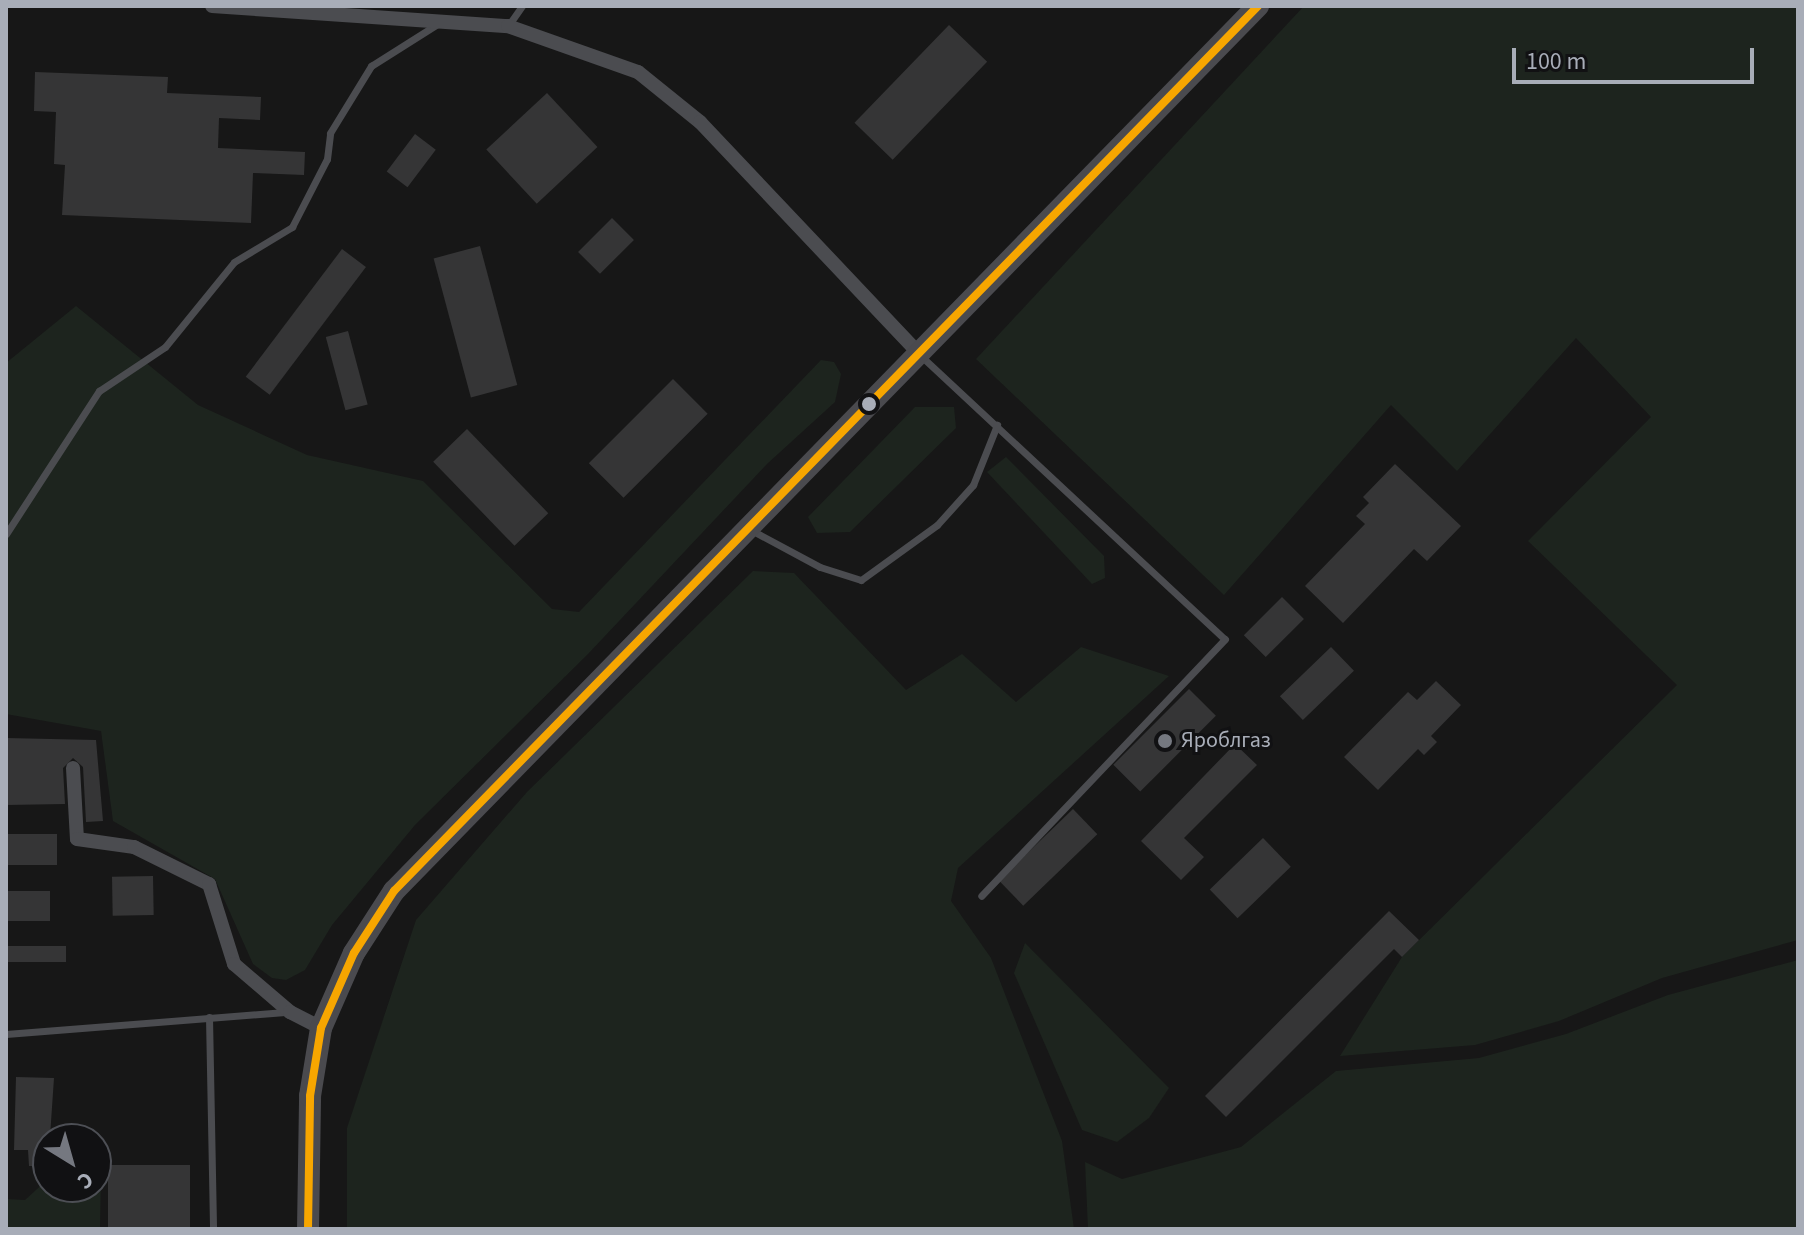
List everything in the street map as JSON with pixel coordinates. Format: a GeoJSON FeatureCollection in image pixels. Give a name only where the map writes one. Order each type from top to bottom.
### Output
{"type":"FeatureCollection","features":[{"type":"Feature","properties":{"kind":"main road"},"geometry":{"type":"LineString","coordinates":[[308,1229],[310,1096],[321,1028],[354,953],[394,891],[1258,6]]}},
{"type":"Feature","properties":{"kind":"street"},"geometry":{"type":"LineString","coordinates":[[212,6],[508,26],[638,72],[700,122],[920,355]]}},
{"type":"Feature","properties":{"kind":"street"},"geometry":{"type":"LineString","coordinates":[[73,768],[77,839],[134,847],[209,884],[234,964],[290,1012],[321,1028]]}},
{"type":"Feature","properties":{"kind":"lane"},"geometry":{"type":"LineString","coordinates":[[508,26],[522,6]]}},
{"type":"Feature","properties":{"kind":"lane"},"geometry":{"type":"LineString","coordinates":[[6,534],[99,391],[165,347],[234,262],[292,227],[327,159],[330,133],[371,66],[441,22]]}},
{"type":"Feature","properties":{"kind":"lane"},"geometry":{"type":"LineString","coordinates":[[920,355],[1225,639],[981,896]]}},
{"type":"Feature","properties":{"kind":"lane"},"geometry":{"type":"LineString","coordinates":[[748,528],[820,567],[861,580],[937,525],[973,485],[997,425]]}},
{"type":"Feature","properties":{"kind":"lane"},"geometry":{"type":"LineString","coordinates":[[6,1034],[290,1012]]}},
{"type":"Feature","properties":{"kind":"lane"},"geometry":{"type":"LineString","coordinates":[[209,1017],[213,1229]]}},
{"type":"Feature","properties":{"kind":"shaded area"},"geometry":{"type":"Polygon","coordinates":[[[1304,6],[1798,6],[1798,940],[1662,978],[1559,1021],[1475,1045],[1340,1056],[1402,957],[1677,685],[1528,541],[1651,417],[1576,338],[1457,471],[1391,405],[1224,595],[976,359],[1304,6]]]}},
{"type":"Feature","properties":{"kind":"shaded area"},"geometry":{"type":"Polygon","coordinates":[[[76,306],[198,405],[307,455],[423,481],[552,609],[579,612],[821,360],[834,362],[841,374],[835,402],[767,464],[588,654],[415,825],[332,925],[305,970],[286,980],[272,978],[253,964],[215,879],[113,821],[101,731],[6,714],[6,363],[76,306]]]}},
{"type":"Feature","properties":{"kind":"shaded area"},"geometry":{"type":"Polygon","coordinates":[[[915,407],[954,407],[956,428],[850,532],[817,533],[808,517],[915,407]]]}},
{"type":"Feature","properties":{"kind":"shaded area"},"geometry":{"type":"Polygon","coordinates":[[[1006,457],[1104,556],[1105,578],[1092,584],[987,472],[1006,457]]]}},
{"type":"Feature","properties":{"kind":"shaded area"},"geometry":{"type":"Polygon","coordinates":[[[753,571],[794,573],[906,690],[962,654],[1016,702],[1081,647],[1169,676],[958,868],[951,901],[991,958],[1062,1141],[1074,1229],[347,1229],[347,1128],[416,920],[527,792],[753,571]]]}},
{"type":"Feature","properties":{"kind":"shaded area"},"geometry":{"type":"Polygon","coordinates":[[[1025,943],[1169,1088],[1149,1118],[1117,1142],[1082,1130],[1014,973],[1025,943]]]}},
{"type":"Feature","properties":{"kind":"shaded area"},"geometry":{"type":"Polygon","coordinates":[[[1798,960],[1798,1229],[1088,1229],[1085,1162],[1122,1179],[1241,1147],[1336,1071],[1479,1058],[1566,1034],[1668,995],[1798,960]]]}},
{"type":"Feature","properties":{"kind":"shaded area"},"geometry":{"type":"Polygon","coordinates":[[[32,1194],[32,1203],[100,1203],[100,1229],[6,1229],[6,1199],[25,1200],[32,1194]]]}},
{"type":"Feature","properties":{"kind":"building"},"geometry":{"type":"Polygon","coordinates":[[[949,25],[987,62],[893,160],[855,123],[949,25]]]}},
{"type":"Feature","properties":{"kind":"building"},"geometry":{"type":"Polygon","coordinates":[[[35,72],[168,77],[167,93],[261,97],[260,120],[219,118],[218,148],[305,152],[304,175],[253,173],[251,223],[62,215],[65,165],[54,164],[56,112],[34,111],[35,72]]]}},
{"type":"Feature","properties":{"kind":"building"},"geometry":{"type":"Polygon","coordinates":[[[547,93],[597,147],[537,204],[486,150],[547,93]]]}},
{"type":"Feature","properties":{"kind":"building"},"geometry":{"type":"Polygon","coordinates":[[[415,134],[436,150],[407,187],[387,172],[415,134]]]}},
{"type":"Feature","properties":{"kind":"building"},"geometry":{"type":"Polygon","coordinates":[[[612,218],[634,240],[600,274],[578,252],[612,218]]]}},
{"type":"Feature","properties":{"kind":"building"},"geometry":{"type":"Polygon","coordinates":[[[480,246],[517,385],[471,398],[434,258],[480,246]]]}},
{"type":"Feature","properties":{"kind":"building"},"geometry":{"type":"Polygon","coordinates":[[[342,249],[366,267],[270,395],[246,377],[342,249]]]}},
{"type":"Feature","properties":{"kind":"building"},"geometry":{"type":"Polygon","coordinates":[[[348,331],[368,404],[345,410],[326,337],[348,331]]]}},
{"type":"Feature","properties":{"kind":"building"},"geometry":{"type":"Polygon","coordinates":[[[673,379],[708,414],[624,498],[589,463],[673,379]]]}},
{"type":"Feature","properties":{"kind":"building"},"geometry":{"type":"Polygon","coordinates":[[[467,429],[548,513],[514,546],[433,462],[467,429]]]}},
{"type":"Feature","properties":{"kind":"building"},"geometry":{"type":"Polygon","coordinates":[[[1395,464],[1461,526],[1427,561],[1414,549],[1343,623],[1305,586],[1365,524],[1356,516],[1369,503],[1363,497],[1395,464]]]}},
{"type":"Feature","properties":{"kind":"building"},"geometry":{"type":"Polygon","coordinates":[[[1282,597],[1304,619],[1266,657],[1244,635],[1282,597]]]}},
{"type":"Feature","properties":{"kind":"building"},"geometry":{"type":"Polygon","coordinates":[[[1331,647],[1354,671],[1303,720],[1280,696],[1331,647]]]}},
{"type":"Feature","properties":{"kind":"building"},"geometry":{"type":"Polygon","coordinates":[[[1436,681],[1461,705],[1431,736],[1437,742],[1424,755],[1418,749],[1378,790],[1344,757],[1408,692],[1417,700],[1436,681]]]}},
{"type":"Feature","properties":{"kind":"building","name":"Яроблгаз"},"geometry":{"type":"Polygon","coordinates":[[[1189,689],[1216,716],[1140,792],[1113,765],[1189,689]]]}},
{"type":"Feature","properties":{"kind":"building"},"geometry":{"type":"Polygon","coordinates":[[[6,738],[96,740],[103,821],[86,822],[83,767],[73,758],[63,768],[65,804],[6,805],[6,738]]]}},
{"type":"Feature","properties":{"kind":"building"},"geometry":{"type":"Polygon","coordinates":[[[1235,744],[1257,765],[1184,838],[1204,857],[1181,880],[1141,841],[1235,744]]]}},
{"type":"Feature","properties":{"kind":"building"},"geometry":{"type":"Polygon","coordinates":[[[1073,809],[1097,834],[1023,906],[999,881],[1073,809]]]}},
{"type":"Feature","properties":{"kind":"building"},"geometry":{"type":"Polygon","coordinates":[[[6,834],[57,834],[57,865],[6,865],[6,834]]]}},
{"type":"Feature","properties":{"kind":"building"},"geometry":{"type":"Polygon","coordinates":[[[1263,838],[1291,867],[1238,918],[1210,889],[1263,838]]]}},
{"type":"Feature","properties":{"kind":"building"},"geometry":{"type":"Polygon","coordinates":[[[153,876],[154,915],[113,916],[112,877],[153,876]]]}},
{"type":"Feature","properties":{"kind":"building"},"geometry":{"type":"Polygon","coordinates":[[[6,891],[50,891],[50,921],[6,921],[6,891]]]}},
{"type":"Feature","properties":{"kind":"building"},"geometry":{"type":"Polygon","coordinates":[[[1389,911],[1419,940],[1402,957],[1394,949],[1226,1117],[1205,1096],[1389,911]]]}},
{"type":"Feature","properties":{"kind":"building"},"geometry":{"type":"Polygon","coordinates":[[[6,946],[66,946],[66,962],[6,962],[6,946]]]}},
{"type":"Feature","properties":{"kind":"building"},"geometry":{"type":"Polygon","coordinates":[[[16,1077],[54,1078],[51,1123],[32,1123],[32,1166],[29,1166],[28,1150],[14,1150],[16,1077]]]}},
{"type":"Feature","properties":{"kind":"building"},"geometry":{"type":"Polygon","coordinates":[[[112,1165],[190,1165],[190,1229],[108,1229],[112,1165]]]}},
{"type":"Feature","properties":{"kind":"transit line"},"geometry":{"type":"LineString","coordinates":[[308,1229],[310,1096],[321,1028],[354,953],[394,891],[1258,6]]}},
{"type":"Feature","properties":{"kind":"place","name":"Яроблгаз"},"geometry":{"type":"Point","coordinates":[1165,741]}}]}
